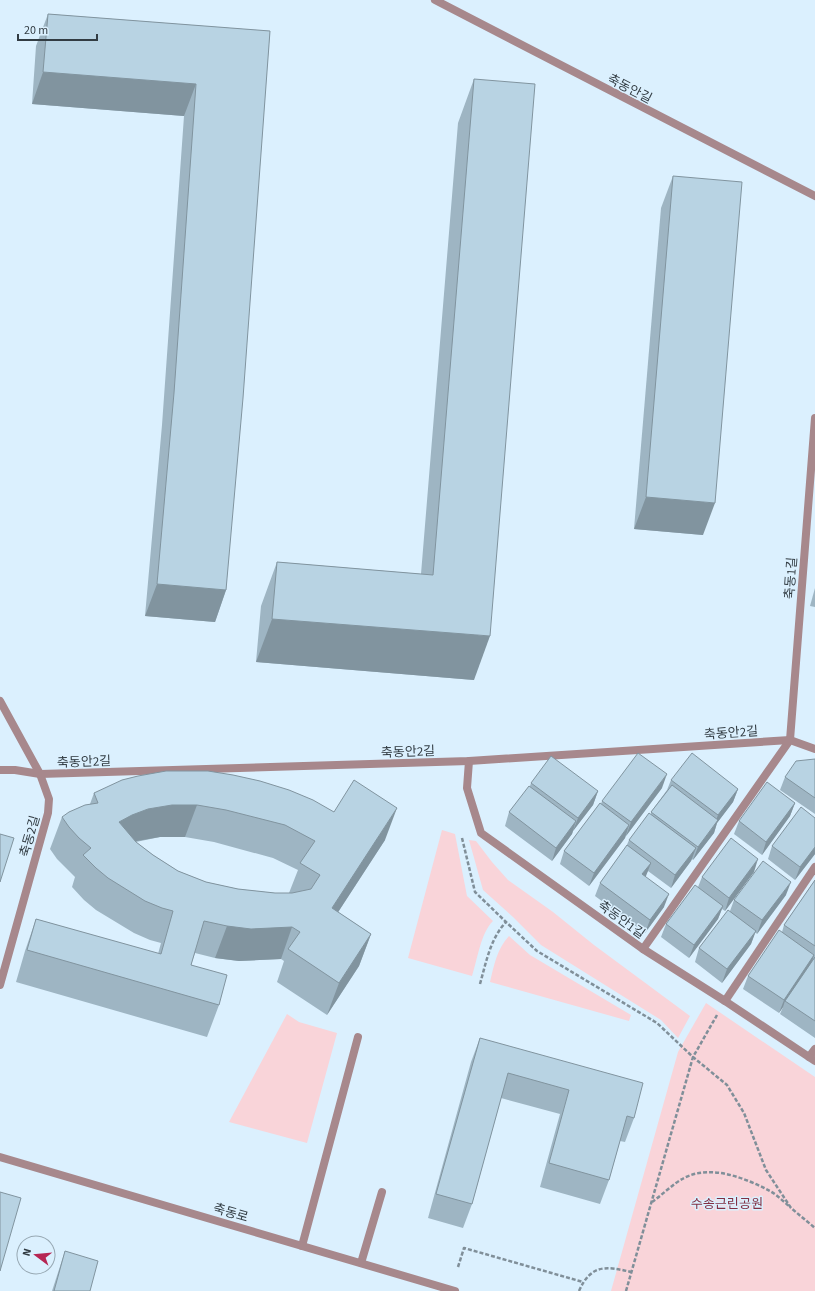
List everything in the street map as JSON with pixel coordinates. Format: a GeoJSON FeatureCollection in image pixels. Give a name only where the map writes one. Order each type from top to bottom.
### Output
{"type":"FeatureCollection","features":[{"type":"Feature","properties":{"kind":"street","name":"축동안길"},"geometry":{"type":"LineString","coordinates":[[435,0],[815,196]]}},
{"type":"Feature","properties":{"kind":"street","name":"축동1길"},"geometry":{"type":"LineString","coordinates":[[790,740],[815,423]]}},
{"type":"Feature","properties":{"kind":"street","name":"축동2길"},"geometry":{"type":"LineString","coordinates":[[0,701],[40,774],[49,799],[48,813],[0,985]]}},
{"type":"Feature","properties":{"kind":"street","name":"축동안2길"},"geometry":{"type":"LineString","coordinates":[[0,770],[15,770],[40,774],[469,761],[790,740],[815,749]]}},
{"type":"Feature","properties":{"kind":"street"},"geometry":{"type":"LineString","coordinates":[[643,949],[790,740]]}},
{"type":"Feature","properties":{"kind":"street"},"geometry":{"type":"LineString","coordinates":[[469,761],[467,788],[481,833]]}},
{"type":"Feature","properties":{"kind":"street","name":"축동안1길"},"geometry":{"type":"LineString","coordinates":[[481,833],[643,949],[812,1059]]}},
{"type":"Feature","properties":{"kind":"street"},"geometry":{"type":"LineString","coordinates":[[725,1001],[815,867]]}},
{"type":"Feature","properties":{"kind":"street"},"geometry":{"type":"LineString","coordinates":[[302,1246],[358,1037]]}},
{"type":"Feature","properties":{"kind":"street"},"geometry":{"type":"LineString","coordinates":[[812,1059],[815,1049]]}},
{"type":"Feature","properties":{"kind":"street","name":"축동로"},"geometry":{"type":"LineString","coordinates":[[0,1157],[455,1291]]}},
{"type":"Feature","properties":{"kind":"street"},"geometry":{"type":"LineString","coordinates":[[361,1263],[382,1192]]}},
{"type":"Feature","properties":{"kind":"path"},"geometry":{"type":"LineString","coordinates":[[481,833],[461,831],[475,892],[537,951],[657,1023],[693,1057],[727,1085],[744,1113],[766,1170],[791,1208]]}},
{"type":"Feature","properties":{"kind":"path"},"geometry":{"type":"LineString","coordinates":[[480,984],[491,945],[500,928],[506,922]]}},
{"type":"Feature","properties":{"kind":"path"},"geometry":{"type":"LineString","coordinates":[[626,1291],[693,1057],[725,1001]]}},
{"type":"Feature","properties":{"kind":"path"},"geometry":{"type":"LineString","coordinates":[[652,1202],[684,1178],[698,1173],[714,1172],[742,1178],[771,1192],[815,1228]]}},
{"type":"Feature","properties":{"kind":"path"},"geometry":{"type":"LineString","coordinates":[[458,1267],[464,1248],[583,1282]]}},
{"type":"Feature","properties":{"kind":"path"},"geometry":{"type":"LineString","coordinates":[[579,1291],[583,1282],[597,1269],[614,1268],[632,1272]]}},
{"type":"Feature","properties":{"kind":"green space"},"geometry":{"type":"Polygon","coordinates":[[[442,830],[455,834],[467,896],[493,921],[482,939],[472,976],[408,958],[442,830]]]}},
{"type":"Feature","properties":{"kind":"green space"},"geometry":{"type":"Polygon","coordinates":[[[469,840],[476,841],[508,880],[553,912],[594,945],[690,1016],[678,1038],[661,1020],[541,945],[483,890],[469,840]]]}},
{"type":"Feature","properties":{"kind":"green space"},"geometry":{"type":"Polygon","coordinates":[[[509,936],[530,955],[631,1015],[629,1021],[490,982],[499,952],[509,936]]]}},
{"type":"Feature","properties":{"kind":"green space","name":"수송근린공원"},"geometry":{"type":"Polygon","coordinates":[[[706,1003],[815,1077],[815,1291],[611,1291],[678,1052],[706,1003]]]}},
{"type":"Feature","properties":{"kind":"green space"},"geometry":{"type":"Polygon","coordinates":[[[287,1014],[299,1022],[337,1033],[307,1143],[229,1122],[287,1014]]]}},
{"type":"Feature","properties":{"kind":"building"},"geometry":{"type":"Polygon","coordinates":[[[48,14],[270,31],[243,398],[226,590],[157,584],[174,393],[196,84],[43,72],[48,14]]]}},
{"type":"Feature","properties":{"kind":"building"},"geometry":{"type":"Polygon","coordinates":[[[474,79],[535,84],[490,636],[272,619],[277,562],[433,575],[474,79]]]}},
{"type":"Feature","properties":{"kind":"building"},"geometry":{"type":"Polygon","coordinates":[[[673,176],[742,182],[715,503],[646,497],[673,176]]]}},
{"type":"Feature","properties":{"kind":"building"},"geometry":{"type":"Polygon","coordinates":[[[638,753],[667,774],[631,822],[602,801],[638,753]]]}},
{"type":"Feature","properties":{"kind":"building"},"geometry":{"type":"Polygon","coordinates":[[[692,753],[738,789],[718,815],[671,780],[692,753]]]}},
{"type":"Feature","properties":{"kind":"building"},"geometry":{"type":"Polygon","coordinates":[[[551,756],[598,791],[578,818],[531,783],[551,756]]]}},
{"type":"Feature","properties":{"kind":"building"},"geometry":{"type":"Polygon","coordinates":[[[815,759],[815,798],[785,777],[796,761],[815,759]]]}},
{"type":"Feature","properties":{"kind":"building"},"geometry":{"type":"Polygon","coordinates":[[[166,771],[208,771],[233,775],[289,790],[313,800],[334,812],[354,780],[397,808],[332,908],[371,934],[339,983],[288,949],[300,932],[292,927],[251,929],[204,921],[191,965],[227,975],[219,1005],[27,950],[36,919],[161,954],[173,911],[145,901],[108,878],[96,868],[83,855],[91,848],[79,838],[62,817],[85,805],[98,803],[94,793],[122,780],[166,771]],[[172,805],[148,809],[119,822],[136,842],[153,855],[178,871],[206,882],[238,889],[275,893],[292,893],[311,889],[320,875],[300,863],[315,841],[285,825],[226,810],[197,805],[172,805]]]}},
{"type":"Feature","properties":{"kind":"building"},"geometry":{"type":"Polygon","coordinates":[[[767,782],[795,803],[766,842],[739,821],[767,782]]]}},
{"type":"Feature","properties":{"kind":"building"},"geometry":{"type":"Polygon","coordinates":[[[672,785],[718,820],[698,847],[651,812],[672,785]]]}},
{"type":"Feature","properties":{"kind":"building"},"geometry":{"type":"Polygon","coordinates":[[[529,786],[576,821],[556,848],[509,812],[529,786]]]}},
{"type":"Feature","properties":{"kind":"building"},"geometry":{"type":"Polygon","coordinates":[[[600,803],[629,825],[594,873],[564,851],[600,803]]]}},
{"type":"Feature","properties":{"kind":"building"},"geometry":{"type":"Polygon","coordinates":[[[801,807],[815,818],[815,847],[800,867],[772,846],[801,807]]]}},
{"type":"Feature","properties":{"kind":"building"},"geometry":{"type":"Polygon","coordinates":[[[649,813],[696,848],[675,875],[629,840],[649,813]]]}},
{"type":"Feature","properties":{"kind":"building"},"geometry":{"type":"Polygon","coordinates":[[[0,834],[14,838],[0,882],[0,834]]]}},
{"type":"Feature","properties":{"kind":"building"},"geometry":{"type":"Polygon","coordinates":[[[731,838],[758,859],[729,898],[702,877],[731,838]]]}},
{"type":"Feature","properties":{"kind":"building"},"geometry":{"type":"Polygon","coordinates":[[[627,845],[651,863],[642,874],[669,894],[650,920],[600,883],[627,845]]]}},
{"type":"Feature","properties":{"kind":"building"},"geometry":{"type":"Polygon","coordinates":[[[763,861],[791,882],[762,920],[734,900],[763,861]]]}},
{"type":"Feature","properties":{"kind":"building"},"geometry":{"type":"Polygon","coordinates":[[[815,880],[815,946],[784,925],[815,880]]]}},
{"type":"Feature","properties":{"kind":"building"},"geometry":{"type":"Polygon","coordinates":[[[695,885],[723,906],[694,945],[666,924],[695,885]]]}},
{"type":"Feature","properties":{"kind":"building"},"geometry":{"type":"Polygon","coordinates":[[[728,910],[756,931],[727,969],[699,948],[728,910]]]}},
{"type":"Feature","properties":{"kind":"building"},"geometry":{"type":"Polygon","coordinates":[[[779,930],[814,955],[784,1000],[748,976],[779,930]]]}},
{"type":"Feature","properties":{"kind":"building"},"geometry":{"type":"Polygon","coordinates":[[[815,957],[815,1021],[785,1001],[815,957]]]}},
{"type":"Feature","properties":{"kind":"building"},"geometry":{"type":"Polygon","coordinates":[[[480,1038],[643,1083],[634,1118],[627,1116],[609,1180],[549,1163],[569,1090],[508,1073],[472,1204],[436,1194],[480,1038]]]}},
{"type":"Feature","properties":{"kind":"building"},"geometry":{"type":"Polygon","coordinates":[[[0,1192],[21,1198],[0,1271],[0,1192]]]}},
{"type":"Feature","properties":{"kind":"building"},"geometry":{"type":"Polygon","coordinates":[[[65,1251],[98,1261],[90,1291],[54,1291],[65,1251]]]}}]}
